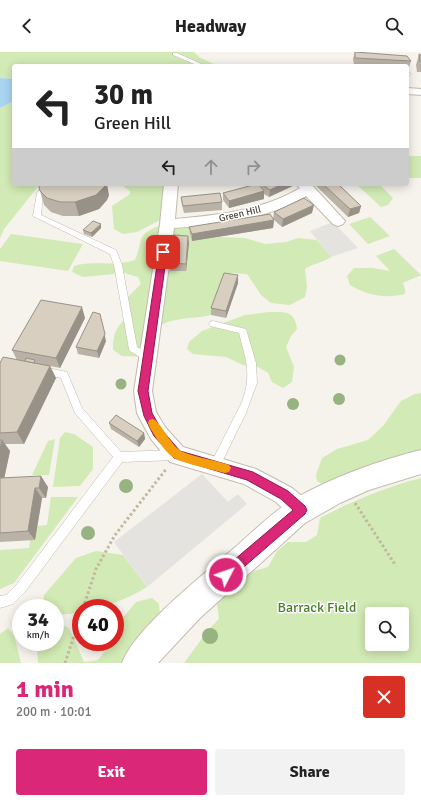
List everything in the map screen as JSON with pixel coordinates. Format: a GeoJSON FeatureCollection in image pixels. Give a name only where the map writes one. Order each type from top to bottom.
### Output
{"type":"FeatureCollection","features":[{"type":"Feature","properties":{"kind":"street"},"geometry":{"type":"LineString","coordinates":[[409,91],[421,92]]}},
{"type":"Feature","properties":{"kind":"street"},"geometry":{"type":"LineString","coordinates":[[171,186],[167,224],[143,391],[147,413],[158,433],[177,455],[249,476],[272,487],[301,510]]}},
{"type":"Feature","properties":{"kind":"street","name":"Green Hill"},"geometry":{"type":"LineString","coordinates":[[167,224],[226,218],[285,203],[306,187],[338,221]]}},
{"type":"Feature","properties":{"kind":"street"},"geometry":{"type":"LineString","coordinates":[[138,663],[154,643],[205,593],[301,510],[333,493],[351,497],[404,466],[421,462]]}},
{"type":"Feature","properties":{"kind":"lane"},"geometry":{"type":"LineString","coordinates":[[176,54],[198,64]]}},
{"type":"Feature","properties":{"kind":"lane"},"geometry":{"type":"LineString","coordinates":[[47,186],[40,193],[37,216],[113,252],[118,265],[134,349],[148,357]]}},
{"type":"Feature","properties":{"kind":"lane"},"geometry":{"type":"LineString","coordinates":[[213,324],[243,331],[252,366],[252,383],[246,402],[215,465]]}},
{"type":"Feature","properties":{"kind":"lane"},"geometry":{"type":"LineString","coordinates":[[36,370],[64,375],[78,410],[119,456],[177,455]]}},
{"type":"Feature","properties":{"kind":"lane"},"geometry":{"type":"LineString","coordinates":[[0,602],[8,600],[21,588],[119,456]]}},
{"type":"Feature","properties":{"kind":"path"},"geometry":{"type":"LineString","coordinates":[[86,599],[96,569],[115,535],[177,455]]}},
{"type":"Feature","properties":{"kind":"path"},"geometry":{"type":"LineString","coordinates":[[351,497],[396,566]]}},
{"type":"Feature","properties":{"kind":"path"},"geometry":{"type":"LineString","coordinates":[[65,663],[72,642]]}},
{"type":"Feature","properties":{"kind":"green space"},"geometry":{"type":"Polygon","coordinates":[[[0,52],[194,52],[199,57],[214,64],[12,64],[12,79],[0,78],[0,52]]]}},
{"type":"Feature","properties":{"kind":"green space"},"geometry":{"type":"Polygon","coordinates":[[[12,102],[12,186],[38,186],[4,229],[0,238],[0,108],[12,102]]]}},
{"type":"Feature","properties":{"kind":"green space"},"geometry":{"type":"Polygon","coordinates":[[[409,156],[421,156],[421,178],[409,178],[409,156]]]}},
{"type":"Feature","properties":{"kind":"green space"},"geometry":{"type":"Polygon","coordinates":[[[123,186],[171,186],[168,216],[137,232],[123,234],[114,229],[112,206],[130,194],[130,191],[123,186]]]}},
{"type":"Feature","properties":{"kind":"green space"},"geometry":{"type":"Polygon","coordinates":[[[358,186],[381,186],[393,198],[388,205],[381,207],[358,186]]]}},
{"type":"Feature","properties":{"kind":"green space"},"geometry":{"type":"Polygon","coordinates":[[[370,217],[390,236],[368,244],[349,224],[370,217]]]}},
{"type":"Feature","properties":{"kind":"green space"},"geometry":{"type":"Polygon","coordinates":[[[162,225],[194,225],[192,241],[218,237],[245,238],[265,244],[286,242],[298,238],[317,240],[331,257],[305,269],[307,286],[305,297],[290,305],[271,303],[261,295],[247,274],[231,273],[224,280],[211,315],[179,319],[163,324],[156,329],[150,337],[148,357],[122,356],[113,350],[114,339],[120,324],[127,317],[124,301],[141,284],[138,277],[124,273],[83,277],[72,272],[74,266],[82,264],[120,263],[135,260],[144,234],[153,228],[162,225]]]}},
{"type":"Feature","properties":{"kind":"green space"},"geometry":{"type":"Polygon","coordinates":[[[11,234],[83,244],[68,271],[0,261],[0,249],[11,234]]]}},
{"type":"Feature","properties":{"kind":"green space"},"geometry":{"type":"Polygon","coordinates":[[[394,249],[421,275],[403,283],[405,294],[383,296],[369,294],[350,285],[347,276],[354,268],[373,268],[390,271],[376,256],[394,249]]]}},
{"type":"Feature","properties":{"kind":"green space"},"geometry":{"type":"Polygon","coordinates":[[[269,312],[288,313],[294,318],[296,323],[297,329],[291,336],[286,347],[294,367],[292,382],[283,388],[272,382],[268,373],[258,367],[243,365],[226,357],[193,354],[187,349],[189,342],[202,331],[245,315],[269,312]]]}},
{"type":"Feature","properties":{"kind":"green space"},"geometry":{"type":"Polygon","coordinates":[[[421,393],[421,462],[327,487],[317,481],[316,475],[322,458],[337,449],[368,440],[383,426],[401,401],[415,394],[421,393]]]}},
{"type":"Feature","properties":{"kind":"green space"},"geometry":{"type":"Polygon","coordinates":[[[65,432],[74,434],[93,447],[93,469],[80,486],[53,487],[60,438],[65,432]]]}},
{"type":"Feature","properties":{"kind":"green space"},"geometry":{"type":"Polygon","coordinates":[[[55,439],[49,475],[32,475],[48,441],[55,439]]]}},
{"type":"Feature","properties":{"kind":"green space","name":"Barrack Field"},"geometry":{"type":"Polygon","coordinates":[[[421,478],[421,663],[184,663],[209,629],[219,619],[217,603],[254,571],[268,567],[277,551],[288,542],[306,542],[317,535],[320,518],[369,495],[421,478]]]}},
{"type":"Feature","properties":{"kind":"green space"},"geometry":{"type":"Polygon","coordinates":[[[51,497],[78,497],[14,583],[0,589],[0,550],[29,548],[30,540],[35,540],[37,526],[47,525],[51,497]]]}},
{"type":"Feature","properties":{"kind":"green space"},"geometry":{"type":"Polygon","coordinates":[[[96,551],[123,555],[147,587],[124,599],[72,599],[72,614],[64,614],[64,599],[44,599],[44,595],[76,558],[96,551]]]}},
{"type":"Feature","properties":{"kind":"green space"},"geometry":{"type":"Polygon","coordinates":[[[152,598],[159,604],[160,623],[138,663],[38,663],[37,651],[64,651],[64,626],[69,628],[72,635],[72,651],[79,651],[84,662],[98,660],[105,651],[124,651],[124,616],[136,602],[152,598]]]}},
{"type":"Feature","properties":{"kind":"green space"},"geometry":{"type":"Polygon","coordinates":[[[8,628],[12,633],[12,651],[18,651],[21,663],[0,663],[0,634],[8,628]]]}},
{"type":"Feature","properties":{"kind":"shaded area"},"geometry":{"type":"Polygon","coordinates":[[[333,222],[358,248],[331,257],[310,231],[333,222]]]}},
{"type":"Feature","properties":{"kind":"shaded area"},"geometry":{"type":"Polygon","coordinates":[[[202,474],[228,502],[238,494],[247,504],[147,587],[114,542],[202,474]]]}},
{"type":"Feature","properties":{"kind":"water"},"geometry":{"type":"Polygon","coordinates":[[[0,78],[12,79],[12,102],[0,108],[0,78]]]}},
{"type":"Feature","properties":{"kind":"building"},"geometry":{"type":"Polygon","coordinates":[[[355,52],[407,56],[411,61],[355,58],[355,52]]]}},
{"type":"Feature","properties":{"kind":"building"},"geometry":{"type":"Polygon","coordinates":[[[419,54],[421,55],[421,62],[420,62],[419,54]]]}},
{"type":"Feature","properties":{"kind":"building"},"geometry":{"type":"Polygon","coordinates":[[[105,186],[96,195],[75,202],[60,202],[47,198],[40,191],[39,187],[105,186]]]}},
{"type":"Feature","properties":{"kind":"building"},"geometry":{"type":"Polygon","coordinates":[[[250,186],[260,186],[264,191],[229,201],[223,193],[250,186]]]}},
{"type":"Feature","properties":{"kind":"building"},"geometry":{"type":"Polygon","coordinates":[[[265,186],[278,186],[270,190],[265,186]]]}},
{"type":"Feature","properties":{"kind":"building"},"geometry":{"type":"Polygon","coordinates":[[[325,186],[340,186],[361,206],[350,209],[325,186]]]}},
{"type":"Feature","properties":{"kind":"building"},"geometry":{"type":"Polygon","coordinates":[[[220,193],[222,202],[183,206],[181,197],[220,193]]]}},
{"type":"Feature","properties":{"kind":"building"},"geometry":{"type":"Polygon","coordinates":[[[304,198],[314,205],[283,219],[274,212],[304,198]]]}},
{"type":"Feature","properties":{"kind":"building"},"geometry":{"type":"Polygon","coordinates":[[[270,214],[274,220],[192,234],[189,227],[270,214]]]}},
{"type":"Feature","properties":{"kind":"building"},"geometry":{"type":"Polygon","coordinates":[[[93,221],[101,224],[91,233],[83,230],[93,221]]]}},
{"type":"Feature","properties":{"kind":"building"},"geometry":{"type":"Polygon","coordinates":[[[173,235],[188,236],[186,264],[170,263],[173,235]]]}},
{"type":"Feature","properties":{"kind":"building"},"geometry":{"type":"Polygon","coordinates":[[[224,273],[238,275],[226,311],[211,308],[224,273]]]}},
{"type":"Feature","properties":{"kind":"building"},"geometry":{"type":"Polygon","coordinates":[[[41,300],[82,307],[56,358],[12,350],[41,300]]]}},
{"type":"Feature","properties":{"kind":"building"},"geometry":{"type":"Polygon","coordinates":[[[93,312],[100,314],[105,334],[97,351],[76,347],[93,312]]]}},
{"type":"Feature","properties":{"kind":"building"},"geometry":{"type":"Polygon","coordinates":[[[3,357],[50,366],[17,432],[0,433],[0,363],[3,357]]]}},
{"type":"Feature","properties":{"kind":"building"},"geometry":{"type":"Polygon","coordinates":[[[26,358],[35,360],[34,363],[25,361],[26,358]]]}},
{"type":"Feature","properties":{"kind":"building"},"geometry":{"type":"Polygon","coordinates":[[[116,415],[144,433],[137,441],[109,423],[116,415]]]}},
{"type":"Feature","properties":{"kind":"building"},"geometry":{"type":"Polygon","coordinates":[[[41,476],[39,488],[35,488],[28,531],[0,533],[0,478],[41,476]]]}},
{"type":"Feature","properties":{"kind":"slow traffic"},"geometry":{"type":"LineString","coordinates":[[153,423],[158,433],[177,455],[225,468]]}},
{"type":"Feature","properties":{"kind":"route"},"geometry":{"type":"LineString","coordinates":[[163,252],[143,391],[147,413],[158,433],[177,455],[249,476],[272,487],[301,510],[226,575]]}}]}
